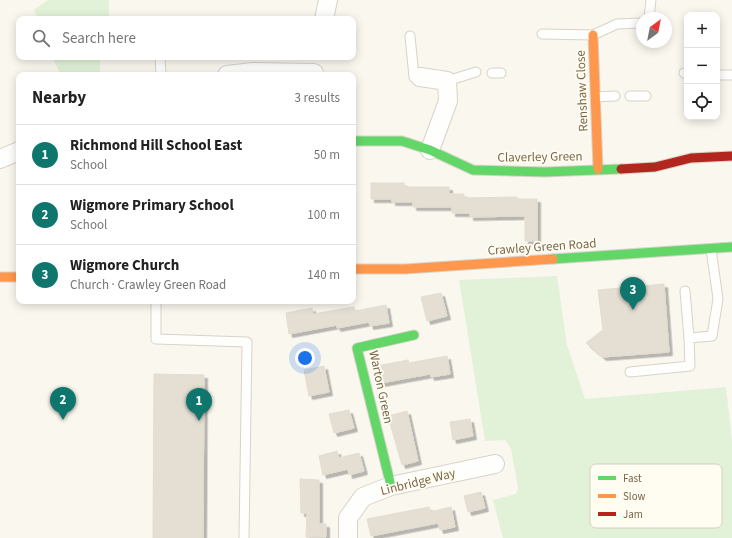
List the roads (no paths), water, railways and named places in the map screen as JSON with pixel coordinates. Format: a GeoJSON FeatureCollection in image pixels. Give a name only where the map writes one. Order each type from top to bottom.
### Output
{"type":"FeatureCollection","features":[{"type":"Feature","properties":{"kind":"street"},"geometry":{"type":"LineString","coordinates":[[325,16],[328,0]]}},
{"type":"Feature","properties":{"kind":"street","name":"Renshaw Close"},"geometry":{"type":"LineString","coordinates":[[593,35],[598,169]]}},
{"type":"Feature","properties":{"kind":"street"},"geometry":{"type":"LineString","coordinates":[[253,72],[315,68]]}},
{"type":"Feature","properties":{"kind":"street"},"geometry":{"type":"LineString","coordinates":[[420,77],[447,81],[448,101],[430,150]]}},
{"type":"Feature","properties":{"kind":"street","name":"Claverley Green"},"geometry":{"type":"LineString","coordinates":[[356,141],[402,141],[430,150],[473,170],[545,172],[655,167],[691,158],[732,156]]}},
{"type":"Feature","properties":{"kind":"street"},"geometry":{"type":"LineString","coordinates":[[0,159],[16,154]]}},
{"type":"Feature","properties":{"kind":"street","name":"Crawley Green Road"},"geometry":{"type":"LineString","coordinates":[[356,269],[405,269],[732,247]]}},
{"type":"Feature","properties":{"kind":"street"},"geometry":{"type":"LineString","coordinates":[[0,277],[16,277]]}},
{"type":"Feature","properties":{"kind":"street","name":"Warton Green"},"geometry":{"type":"LineString","coordinates":[[391,486],[357,348],[414,335]]}},
{"type":"Feature","properties":{"kind":"street","name":"Linbridge Way"},"geometry":{"type":"LineString","coordinates":[[348,538],[348,518],[363,497],[391,486],[495,464]]}},
{"type":"Feature","properties":{"kind":"lane"},"geometry":{"type":"LineString","coordinates":[[650,12],[651,0]]}},
{"type":"Feature","properties":{"kind":"lane"},"geometry":{"type":"LineString","coordinates":[[542,34],[593,35],[617,24],[636,23]]}},
{"type":"Feature","properties":{"kind":"lane"},"geometry":{"type":"LineString","coordinates":[[410,36],[414,77],[420,77]]}},
{"type":"Feature","properties":{"kind":"lane"},"geometry":{"type":"LineString","coordinates":[[160,60],[162,72]]}},
{"type":"Feature","properties":{"kind":"lane"},"geometry":{"type":"LineString","coordinates":[[447,81],[476,72]]}},
{"type":"Feature","properties":{"kind":"lane"},"geometry":{"type":"LineString","coordinates":[[720,75],[732,76]]}},
{"type":"Feature","properties":{"kind":"lane"},"geometry":{"type":"LineString","coordinates":[[595,97],[615,96]]}},
{"type":"Feature","properties":{"kind":"lane"},"geometry":{"type":"LineString","coordinates":[[630,96],[646,96]]}},
{"type":"Feature","properties":{"kind":"lane"},"geometry":{"type":"LineString","coordinates":[[689,338],[712,336],[718,299],[711,249]]}},
{"type":"Feature","properties":{"kind":"lane"},"geometry":{"type":"LineString","coordinates":[[630,372],[690,366],[685,291]]}},
{"type":"Feature","properties":{"kind":"lane"},"geometry":{"type":"LineString","coordinates":[[156,304],[156,339],[247,342],[244,538]]}},
{"type":"Feature","properties":{"kind":"place","name":"Wigmore Church"},"geometry":{"type":"Point","coordinates":[633,310]}},
{"type":"Feature","properties":{"kind":"place","name":"Wigmore Primary School"},"geometry":{"type":"Point","coordinates":[63,420]}},
{"type":"Feature","properties":{"kind":"place","name":"Richmond Hill School East"},"geometry":{"type":"Point","coordinates":[199,421]}}]}
